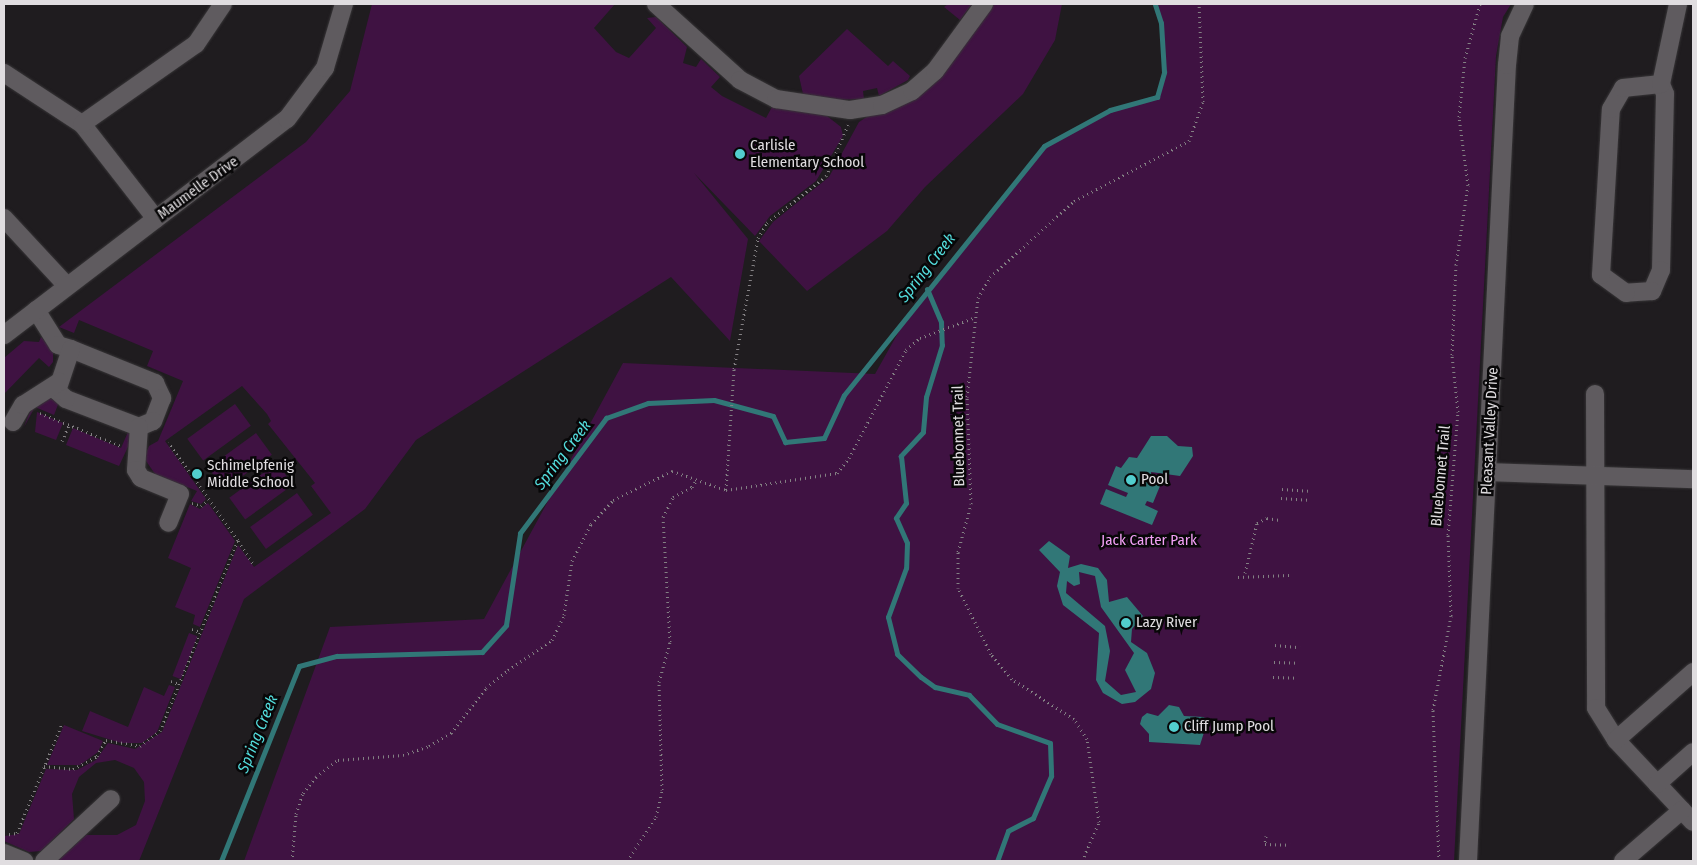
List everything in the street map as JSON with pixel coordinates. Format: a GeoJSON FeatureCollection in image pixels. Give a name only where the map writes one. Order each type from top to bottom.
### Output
{"type":"FeatureCollection","features":[{"type":"Feature","properties":{"kind":"street"},"geometry":{"type":"LineString","coordinates":[[82,124],[196,44],[223,4]]}},
{"type":"Feature","properties":{"kind":"street","name":"Maumelle Drive"},"geometry":{"type":"LineString","coordinates":[[4,335],[287,119],[325,68],[344,4]]}},
{"type":"Feature","properties":{"kind":"street"},"geometry":{"type":"LineString","coordinates":[[656,4],[740,80],[769,95],[817,108],[850,110],[882,105],[912,91],[934,71],[984,4]]}},
{"type":"Feature","properties":{"kind":"street","name":"Pleasant Valley Drive"},"geometry":{"type":"LineString","coordinates":[[1468,861],[1507,65],[1510,36],[1525,4]]}},
{"type":"Feature","properties":{"kind":"street"},"geometry":{"type":"LineString","coordinates":[[1661,84],[1624,88],[1611,109],[1601,275],[1626,293],[1652,291],[1661,270],[1665,94],[1661,84],[1678,4]]}},
{"type":"Feature","properties":{"kind":"street"},"geometry":{"type":"LineString","coordinates":[[4,73],[82,124],[156,220]]}},
{"type":"Feature","properties":{"kind":"street"},"geometry":{"type":"LineString","coordinates":[[4,218],[67,286]]}},
{"type":"Feature","properties":{"kind":"street"},"geometry":{"type":"LineString","coordinates":[[36,310],[58,344],[71,349],[155,383],[162,398],[153,421],[139,427],[66,399],[57,391],[71,349]]}},
{"type":"Feature","properties":{"kind":"street"},"geometry":{"type":"LineString","coordinates":[[13,422],[23,405],[59,382]]}},
{"type":"Feature","properties":{"kind":"street"},"geometry":{"type":"LineString","coordinates":[[1595,394],[1593,694],[1596,708],[1616,740],[1688,816],[1623,861]]}},
{"type":"Feature","properties":{"kind":"street"},"geometry":{"type":"LineString","coordinates":[[139,427],[136,470],[141,478],[180,494],[168,523]]}},
{"type":"Feature","properties":{"kind":"street"},"geometry":{"type":"LineString","coordinates":[[1488,472],[1693,479]]}},
{"type":"Feature","properties":{"kind":"street"},"geometry":{"type":"LineString","coordinates":[[1616,740],[1693,672]]}},
{"type":"Feature","properties":{"kind":"street"},"geometry":{"type":"LineString","coordinates":[[1657,784],[1693,752]]}},
{"type":"Feature","properties":{"kind":"street"},"geometry":{"type":"LineString","coordinates":[[44,861],[111,798]]}},
{"type":"Feature","properties":{"kind":"street"},"geometry":{"type":"LineString","coordinates":[[4,853],[24,861]]}},
{"type":"Feature","properties":{"kind":"path","name":"Bluebonnet Trail"},"geometry":{"type":"LineString","coordinates":[[1082,861],[1099,822],[1087,739],[1074,719],[1012,679],[991,654],[958,588],[958,552],[972,504],[967,397],[978,298],[990,277],[1074,202],[1190,141],[1203,102],[1199,4]]}},
{"type":"Feature","properties":{"kind":"path","name":"Bluebonnet Trail"},"geometry":{"type":"LineString","coordinates":[[1439,861],[1433,710],[1451,616],[1448,535],[1458,412],[1452,355],[1456,265],[1468,185],[1459,117],[1466,58],[1480,4]]}},
{"type":"Feature","properties":{"kind":"path"},"geometry":{"type":"LineString","coordinates":[[726,490],[734,369],[758,238],[767,223],[826,176],[844,143],[850,110]]}},
{"type":"Feature","properties":{"kind":"path"},"geometry":{"type":"LineString","coordinates":[[292,861],[296,814],[304,792],[316,776],[338,760],[402,754],[452,733],[486,688],[552,640],[564,615],[572,561],[591,524],[614,500],[672,471],[726,490],[837,472],[850,458],[906,350],[920,338],[958,322],[976,317]]}},
{"type":"Feature","properties":{"kind":"path"},"geometry":{"type":"LineString","coordinates":[[32,419],[36,411],[121,446]]}},
{"type":"Feature","properties":{"kind":"path"},"geometry":{"type":"LineString","coordinates":[[62,441],[69,425]]}},
{"type":"Feature","properties":{"kind":"path"},"geometry":{"type":"LineString","coordinates":[[168,442],[254,565]]}},
{"type":"Feature","properties":{"kind":"path"},"geometry":{"type":"LineString","coordinates":[[627,861],[656,817],[662,790],[659,682],[670,642],[663,517],[673,497],[692,487],[697,480]]}},
{"type":"Feature","properties":{"kind":"path"},"geometry":{"type":"LineString","coordinates":[[1282,489],[1308,491]]}},
{"type":"Feature","properties":{"kind":"path"},"geometry":{"type":"LineString","coordinates":[[1281,498],[1307,500]]}},
{"type":"Feature","properties":{"kind":"path"},"geometry":{"type":"LineString","coordinates":[[191,502],[201,506],[209,500]]}},
{"type":"Feature","properties":{"kind":"path"},"geometry":{"type":"LineString","coordinates":[[1245,573],[1256,523],[1267,518],[1280,520]]}},
{"type":"Feature","properties":{"kind":"path"},"geometry":{"type":"LineString","coordinates":[[44,766],[66,770],[87,764],[106,740],[130,747],[151,740],[160,731],[238,540]]}},
{"type":"Feature","properties":{"kind":"path"},"geometry":{"type":"LineString","coordinates":[[1238,577],[1245,573],[1289,575]]}},
{"type":"Feature","properties":{"kind":"path"},"geometry":{"type":"LineString","coordinates":[[192,629],[200,632]]}},
{"type":"Feature","properties":{"kind":"path"},"geometry":{"type":"LineString","coordinates":[[1275,646],[1300,647]]}},
{"type":"Feature","properties":{"kind":"path"},"geometry":{"type":"LineString","coordinates":[[1274,662],[1299,663]]}},
{"type":"Feature","properties":{"kind":"path"},"geometry":{"type":"LineString","coordinates":[[1273,677],[1298,678]]}},
{"type":"Feature","properties":{"kind":"path"},"geometry":{"type":"LineString","coordinates":[[171,681],[179,684]]}},
{"type":"Feature","properties":{"kind":"path"},"geometry":{"type":"LineString","coordinates":[[4,835],[17,833],[62,724]]}},
{"type":"Feature","properties":{"kind":"path"},"geometry":{"type":"LineString","coordinates":[[1266,836],[1265,844],[1290,845]]}},
{"type":"Feature","properties":{"kind":"green space"},"geometry":{"type":"Polygon","coordinates":[[[372,4],[615,4],[594,28],[616,52],[629,58],[656,28],[647,18],[656,17],[687,47],[683,63],[696,67],[701,59],[720,77],[711,87],[722,96],[766,118],[773,105],[827,116],[841,127],[843,136],[816,181],[770,216],[755,236],[694,173],[748,239],[730,341],[671,277],[416,440],[365,509],[244,599],[139,861],[57,861],[86,835],[117,835],[136,825],[145,801],[144,782],[134,768],[115,760],[96,763],[79,777],[72,794],[74,819],[41,851],[29,852],[4,841],[4,836],[19,834],[46,769],[77,770],[96,760],[108,743],[135,749],[162,732],[238,545],[254,567],[331,513],[311,486],[315,483],[268,424],[271,421],[267,414],[242,386],[165,441],[206,499],[201,504],[191,501],[197,491],[155,474],[144,458],[149,446],[158,441],[183,381],[147,366],[153,351],[79,320],[74,333],[59,327],[306,142],[350,91],[372,4]]]}},
{"type":"Feature","properties":{"kind":"green space"},"geometry":{"type":"Polygon","coordinates":[[[948,4],[972,4],[960,20],[944,7],[948,4]]]}},
{"type":"Feature","properties":{"kind":"green space"},"geometry":{"type":"Polygon","coordinates":[[[994,4],[1062,4],[1055,40],[1023,94],[925,187],[887,231],[807,291],[759,241],[773,222],[829,177],[859,122],[953,60],[994,4]]]}},
{"type":"Feature","properties":{"kind":"green space","name":"Jack Carter Park"},"geometry":{"type":"Polygon","coordinates":[[[1155,4],[1511,4],[1503,17],[1496,56],[1454,861],[244,861],[330,627],[484,619],[623,363],[875,374],[912,308],[1044,146],[1110,110],[1157,97],[1164,72],[1161,23],[1155,4]]]}},
{"type":"Feature","properties":{"kind":"green space"},"geometry":{"type":"Polygon","coordinates":[[[847,29],[888,66],[893,61],[910,76],[908,80],[879,96],[877,88],[863,91],[864,99],[833,100],[803,94],[799,76],[847,29]]]}},
{"type":"Feature","properties":{"kind":"green space"},"geometry":{"type":"Polygon","coordinates":[[[41,337],[53,350],[53,362],[49,367],[39,358],[4,394],[4,358],[24,341],[39,342],[41,337]]]}},
{"type":"Feature","properties":{"kind":"green space"},"geometry":{"type":"Polygon","coordinates":[[[49,398],[59,402],[54,415],[35,407],[24,427],[31,409],[49,398]]]}},
{"type":"Feature","properties":{"kind":"green space"},"geometry":{"type":"Polygon","coordinates":[[[235,404],[251,426],[203,461],[187,439],[235,404]]]}},
{"type":"Feature","properties":{"kind":"green space"},"geometry":{"type":"Polygon","coordinates":[[[37,412],[63,423],[56,440],[35,432],[37,412]]]}},
{"type":"Feature","properties":{"kind":"green space"},"geometry":{"type":"Polygon","coordinates":[[[73,428],[121,448],[128,432],[134,434],[119,466],[66,445],[73,428]]]}},
{"type":"Feature","properties":{"kind":"green space"},"geometry":{"type":"Polygon","coordinates":[[[256,433],[272,455],[224,490],[208,468],[256,433]]]}},
{"type":"Feature","properties":{"kind":"green space"},"geometry":{"type":"Polygon","coordinates":[[[277,463],[293,485],[245,520],[229,498],[277,463]]]}},
{"type":"Feature","properties":{"kind":"green space"},"geometry":{"type":"Polygon","coordinates":[[[297,493],[313,515],[266,549],[250,527],[297,493]]]}},
{"type":"Feature","properties":{"kind":"green space"},"geometry":{"type":"Polygon","coordinates":[[[208,503],[235,541],[200,627],[193,624],[195,615],[175,607],[191,568],[168,558],[190,504],[200,509],[208,503]]]}},
{"type":"Feature","properties":{"kind":"green space"},"geometry":{"type":"Polygon","coordinates":[[[189,633],[197,636],[181,679],[173,676],[189,633]]]}},
{"type":"Feature","properties":{"kind":"green space"},"geometry":{"type":"Polygon","coordinates":[[[169,685],[175,687],[157,732],[142,743],[121,743],[82,731],[90,711],[128,727],[144,687],[164,696],[169,685]]]}},
{"type":"Feature","properties":{"kind":"green space"},"geometry":{"type":"Polygon","coordinates":[[[64,725],[103,741],[98,752],[80,765],[47,765],[64,725]]]}},
{"type":"Feature","properties":{"kind":"water","name":"Pool"},"geometry":{"type":"Polygon","coordinates":[[[1151,436],[1167,436],[1178,446],[1192,447],[1193,456],[1180,476],[1151,472],[1152,482],[1160,486],[1153,503],[1147,501],[1145,505],[1158,511],[1152,525],[1100,504],[1106,489],[1126,497],[1128,493],[1108,485],[1116,466],[1121,468],[1129,457],[1137,458],[1151,436]]]}},
{"type":"Feature","properties":{"kind":"water","name":"Lazy River"},"geometry":{"type":"Polygon","coordinates":[[[1049,541],[1070,556],[1068,568],[1081,564],[1098,568],[1107,580],[1109,602],[1127,597],[1143,616],[1132,629],[1131,642],[1147,653],[1155,673],[1151,689],[1135,702],[1122,704],[1103,693],[1096,680],[1099,633],[1063,605],[1057,586],[1060,572],[1039,550],[1049,541]],[[1079,572],[1080,584],[1074,586],[1067,581],[1066,593],[1105,626],[1110,651],[1105,681],[1121,695],[1136,692],[1125,670],[1134,653],[1101,607],[1095,576],[1079,572]]]}},
{"type":"Feature","properties":{"kind":"water","name":"Cliff Jump Pool"},"geometry":{"type":"Polygon","coordinates":[[[1169,705],[1179,707],[1184,716],[1204,717],[1207,723],[1200,745],[1149,742],[1149,734],[1140,724],[1142,717],[1147,713],[1158,716],[1169,705]]]}},
{"type":"Feature","properties":{"kind":"waterway","name":"Spring Creek"},"geometry":{"type":"LineString","coordinates":[[221,861],[299,666],[337,656],[482,652],[506,625],[520,533],[606,418],[648,403],[714,400],[773,416],[785,442],[824,438],[844,395],[1044,146],[1110,110],[1157,97],[1164,72],[1161,23],[1155,4]]}},
{"type":"Feature","properties":{"kind":"waterway"},"geometry":{"type":"LineString","coordinates":[[927,289],[941,322],[942,345],[926,397],[923,432],[901,456],[906,503],[896,518],[907,543],[906,568],[888,617],[897,654],[921,677],[935,687],[969,695],[997,724],[1050,743],[1051,776],[1033,818],[1008,831],[997,861]]}},
{"type":"Feature","properties":{"kind":"place","name":"Carlisle Elementary School"},"geometry":{"type":"Point","coordinates":[740,154]}},
{"type":"Feature","properties":{"kind":"place","name":"Schimelpfenig Middle School"},"geometry":{"type":"Point","coordinates":[197,474]}},
{"type":"Feature","properties":{"kind":"place","name":"Pool"},"geometry":{"type":"Point","coordinates":[1131,480]}},
{"type":"Feature","properties":{"kind":"place","name":"Lazy River"},"geometry":{"type":"Point","coordinates":[1126,623]}},
{"type":"Feature","properties":{"kind":"place","name":"Cliff Jump Pool"},"geometry":{"type":"Point","coordinates":[1174,727]}}]}
